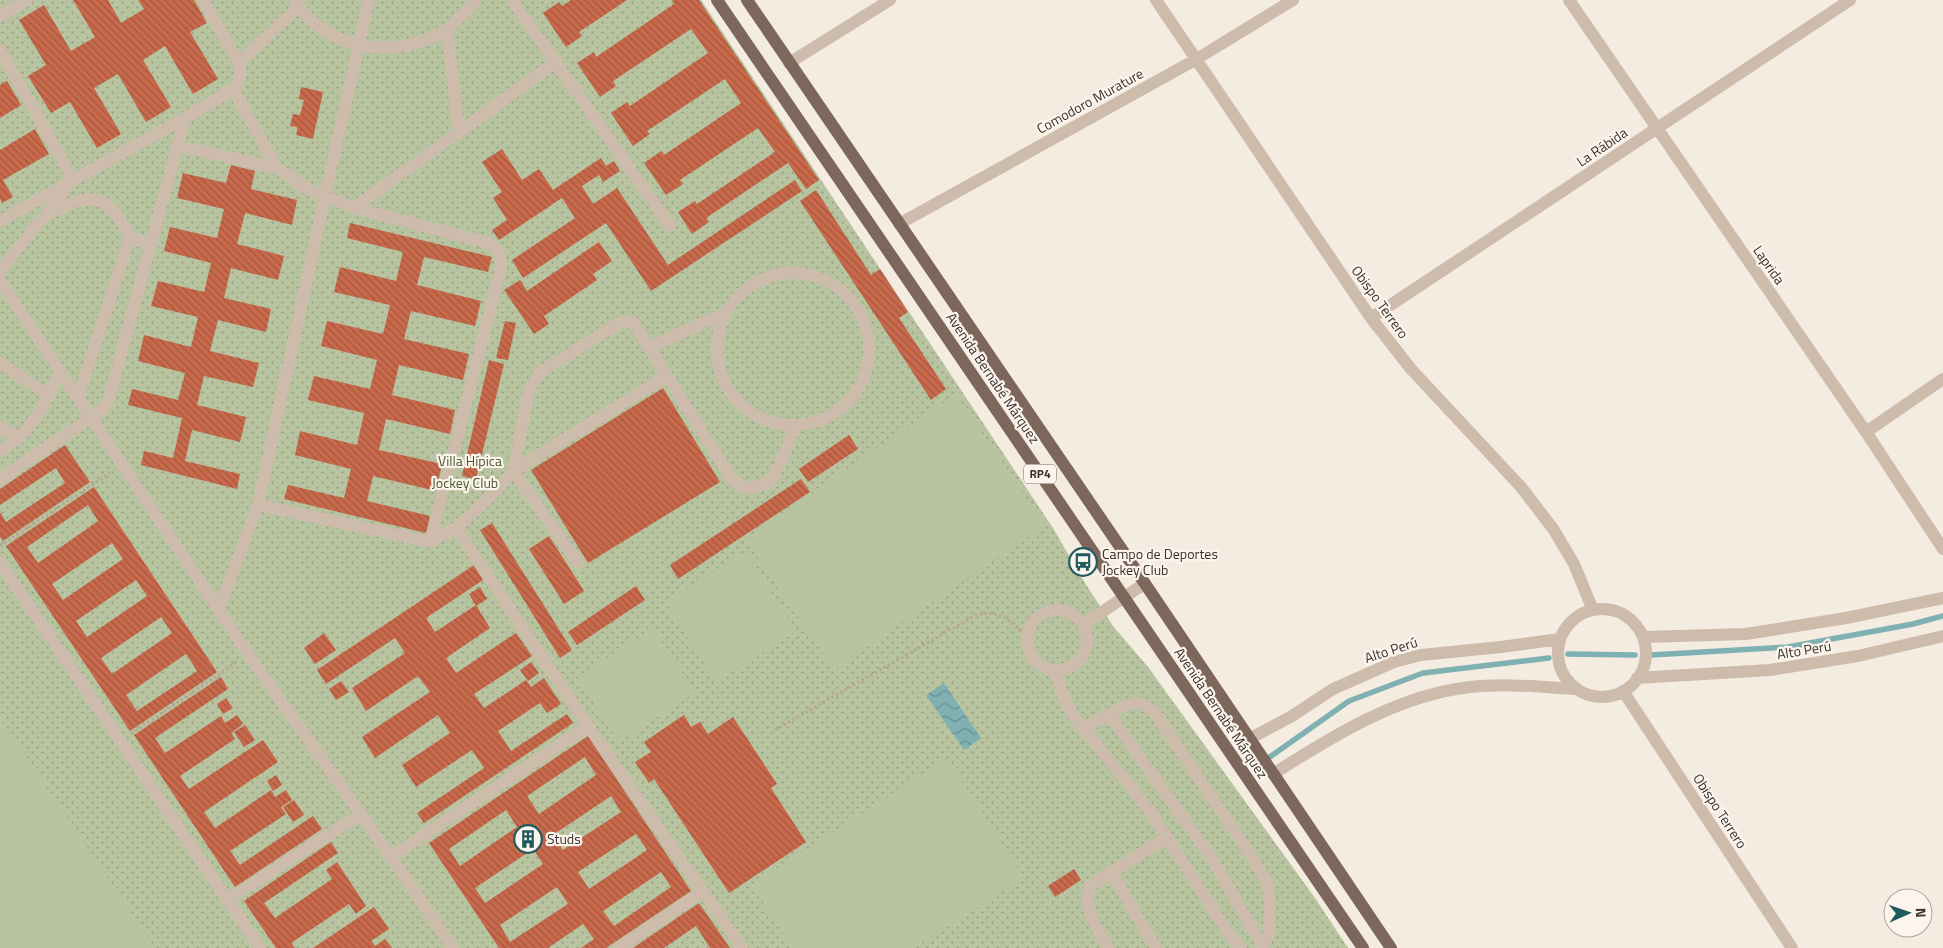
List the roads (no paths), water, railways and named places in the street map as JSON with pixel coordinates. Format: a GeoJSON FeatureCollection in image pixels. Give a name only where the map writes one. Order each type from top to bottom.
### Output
{"type":"FeatureCollection","features":[{"type":"Feature","properties":{"kind":"main road","name":"Avenida Bernabé Márquez"},"geometry":{"type":"LineString","coordinates":[[716,0],[1363,948]]}},
{"type":"Feature","properties":{"kind":"main road","name":"Avenida Bernabé Márquez"},"geometry":{"type":"LineString","coordinates":[[747,0],[1391,948]]}},
{"type":"Feature","properties":{"kind":"street"},"geometry":{"type":"LineString","coordinates":[[0,16],[27,0]]}},
{"type":"Feature","properties":{"kind":"street"},"geometry":{"type":"LineString","coordinates":[[0,220],[186,118],[232,89],[239,82],[241,73],[239,63],[203,0]]}},
{"type":"Feature","properties":{"kind":"street"},"geometry":{"type":"LineString","coordinates":[[219,609],[258,505],[369,0]]}},
{"type":"Feature","properties":{"kind":"street"},"geometry":{"type":"LineString","coordinates":[[239,63],[297,3],[316,24],[336,37],[359,46],[390,49],[419,43],[447,30],[476,0]]}},
{"type":"Feature","properties":{"kind":"street"},"geometry":{"type":"LineString","coordinates":[[512,0],[670,226]]}},
{"type":"Feature","properties":{"kind":"street"},"geometry":{"type":"LineString","coordinates":[[789,63],[890,0]]}},
{"type":"Feature","properties":{"kind":"street","name":"Obispo Terrero"},"geometry":{"type":"LineString","coordinates":[[1156,0],[1371,318],[1410,369],[1521,487],[1554,530],[1574,564],[1593,610]]}},
{"type":"Feature","properties":{"kind":"street","name":"Comodoro Murature"},"geometry":{"type":"LineString","coordinates":[[899,224],[1195,60],[1294,0]]}},
{"type":"Feature","properties":{"kind":"street","name":"Laprida"},"geometry":{"type":"LineString","coordinates":[[1569,0],[1866,432],[1943,549]]}},
{"type":"Feature","properties":{"kind":"street","name":"La Rábida"},"geometry":{"type":"LineString","coordinates":[[1371,318],[1850,0]]}},
{"type":"Feature","properties":{"kind":"street"},"geometry":{"type":"LineString","coordinates":[[447,30],[459,132]]}},
{"type":"Feature","properties":{"kind":"street"},"geometry":{"type":"LineString","coordinates":[[0,50],[73,179]]}},
{"type":"Feature","properties":{"kind":"street"},"geometry":{"type":"LineString","coordinates":[[354,208],[556,62]]}},
{"type":"Feature","properties":{"kind":"street"},"geometry":{"type":"LineString","coordinates":[[232,89],[276,168]]}},
{"type":"Feature","properties":{"kind":"street"},"geometry":{"type":"LineString","coordinates":[[0,480],[92,418],[108,402],[186,118]]}},
{"type":"Feature","properties":{"kind":"street"},"geometry":{"type":"LineString","coordinates":[[179,146],[276,168],[304,187],[354,208],[489,243],[496,248],[502,260],[501,268],[430,542]]}},
{"type":"Feature","properties":{"kind":"street"},"geometry":{"type":"LineString","coordinates":[[0,271],[46,216],[73,179]]}},
{"type":"Feature","properties":{"kind":"street"},"geometry":{"type":"LineString","coordinates":[[46,216],[77,200],[94,199],[113,208],[130,237],[152,245]]}},
{"type":"Feature","properties":{"kind":"street"},"geometry":{"type":"LineString","coordinates":[[78,398],[130,237]]}},
{"type":"Feature","properties":{"kind":"street"},"geometry":{"type":"LineString","coordinates":[[790,272],[817,276],[840,288],[858,309],[868,333],[869,360],[861,386],[844,407],[822,421],[795,427],[769,423],[745,410],[728,390],[718,365],[716,338],[725,313],[742,292],[749,287],[764,278],[790,272]]}},
{"type":"Feature","properties":{"kind":"street"},"geometry":{"type":"LineString","coordinates":[[0,281],[248,654],[453,948]]}},
{"type":"Feature","properties":{"kind":"street"},"geometry":{"type":"LineString","coordinates":[[650,347],[725,313]]}},
{"type":"Feature","properties":{"kind":"street"},"geometry":{"type":"LineString","coordinates":[[578,563],[513,471],[529,390],[539,373],[621,322],[633,322],[732,479],[744,488],[755,487],[768,482],[776,470],[795,427]]}},
{"type":"Feature","properties":{"kind":"street"},"geometry":{"type":"LineString","coordinates":[[0,363],[50,396]]}},
{"type":"Feature","properties":{"kind":"street"},"geometry":{"type":"LineString","coordinates":[[0,451],[19,438],[37,419],[50,396],[60,370]]}},
{"type":"Feature","properties":{"kind":"street"},"geometry":{"type":"LineString","coordinates":[[258,505],[430,542],[456,528],[496,491],[513,471],[667,376]]}},
{"type":"Feature","properties":{"kind":"street"},"geometry":{"type":"LineString","coordinates":[[1866,432],[1943,379]]}},
{"type":"Feature","properties":{"kind":"street"},"geometry":{"type":"LineString","coordinates":[[0,426],[19,438]]}},
{"type":"Feature","properties":{"kind":"street"},"geometry":{"type":"LineString","coordinates":[[456,528],[588,726],[742,948]]}},
{"type":"Feature","properties":{"kind":"street"},"geometry":{"type":"LineString","coordinates":[[0,563],[260,948]]}},
{"type":"Feature","properties":{"kind":"street"},"geometry":{"type":"LineString","coordinates":[[1084,624],[1144,584]]}},
{"type":"Feature","properties":{"kind":"street","name":"Alto Perú"},"geometry":{"type":"LineString","coordinates":[[1643,637],[1746,634],[1846,618],[1943,598]]}},
{"type":"Feature","properties":{"kind":"street"},"geometry":{"type":"LineString","coordinates":[[1606,609],[1617,612],[1637,626],[1643,637],[1644,665],[1637,678],[1623,691],[1612,696],[1599,697],[1587,694],[1576,688],[1566,679],[1560,667],[1558,653],[1560,639],[1572,620],[1582,613],[1606,609]]}},
{"type":"Feature","properties":{"kind":"street"},"geometry":{"type":"LineString","coordinates":[[1052,610],[1070,612],[1084,624],[1088,642],[1086,651],[1081,659],[1065,670],[1046,668],[1031,655],[1027,646],[1027,636],[1036,618],[1044,613],[1052,610]]}},
{"type":"Feature","properties":{"kind":"street","name":"Alto Perú"},"geometry":{"type":"LineString","coordinates":[[1637,678],[1770,670],[1858,656],[1943,636]]}},
{"type":"Feature","properties":{"kind":"street","name":"Alto Perú"},"geometry":{"type":"LineString","coordinates":[[1249,739],[1292,716],[1333,689],[1394,662],[1421,655],[1560,639]]}},
{"type":"Feature","properties":{"kind":"street"},"geometry":{"type":"LineString","coordinates":[[1055,670],[1062,693],[1083,730],[1133,788],[1227,931],[1241,948]]}},
{"type":"Feature","properties":{"kind":"street"},"geometry":{"type":"LineString","coordinates":[[1273,774],[1356,726],[1416,698],[1469,687],[1508,685],[1576,688]]}},
{"type":"Feature","properties":{"kind":"street","name":"Obispo Terrero"},"geometry":{"type":"LineString","coordinates":[[1623,691],[1792,948]]}},
{"type":"Feature","properties":{"kind":"street"},"geometry":{"type":"LineString","coordinates":[[1083,730],[1129,703],[1140,702],[1155,712],[1252,857],[1267,883],[1270,902],[1269,934],[1262,947]]}},
{"type":"Feature","properties":{"kind":"street"},"geometry":{"type":"LineString","coordinates":[[1109,714],[1211,857],[1262,947]]}},
{"type":"Feature","properties":{"kind":"street"},"geometry":{"type":"LineString","coordinates":[[391,857],[588,726]]}},
{"type":"Feature","properties":{"kind":"street"},"geometry":{"type":"LineString","coordinates":[[227,900],[361,814]]}},
{"type":"Feature","properties":{"kind":"street"},"geometry":{"type":"LineString","coordinates":[[1109,948],[1096,927],[1086,901],[1090,886],[1167,837]]}},
{"type":"Feature","properties":{"kind":"street"},"geometry":{"type":"LineString","coordinates":[[1111,872],[1156,948]]}},
{"type":"Feature","properties":{"kind":"street"},"geometry":{"type":"LineString","coordinates":[[619,948],[702,891]]}},
{"type":"Feature","properties":{"kind":"water"},"geometry":{"type":"Polygon","coordinates":[[[944,683],[981,738],[964,750],[926,695],[944,683]]]}},
{"type":"Feature","properties":{"kind":"waterway"},"geometry":{"type":"LineString","coordinates":[[1651,655],[1788,647],[1913,624],[1943,616]]}},
{"type":"Feature","properties":{"kind":"waterway"},"geometry":{"type":"LineString","coordinates":[[1568,654],[1635,655]]}},
{"type":"Feature","properties":{"kind":"waterway"},"geometry":{"type":"LineString","coordinates":[[1264,761],[1349,701],[1423,673],[1549,658]]}},
{"type":"Feature","properties":{"kind":"place","name":"Campo de Deportes Jockey Club"},"geometry":{"type":"Point","coordinates":[1083,562]}},
{"type":"Feature","properties":{"kind":"place","name":"Studs"},"geometry":{"type":"Point","coordinates":[528,839]}},
{"type":"Feature","properties":{"kind":"park label","name":"Villa Hípica"},"geometry":{"type":"Point","coordinates":[470,461]}},
{"type":"Feature","properties":{"kind":"park label","name":"Jockey Club"},"geometry":{"type":"Point","coordinates":[465,483]}}]}
